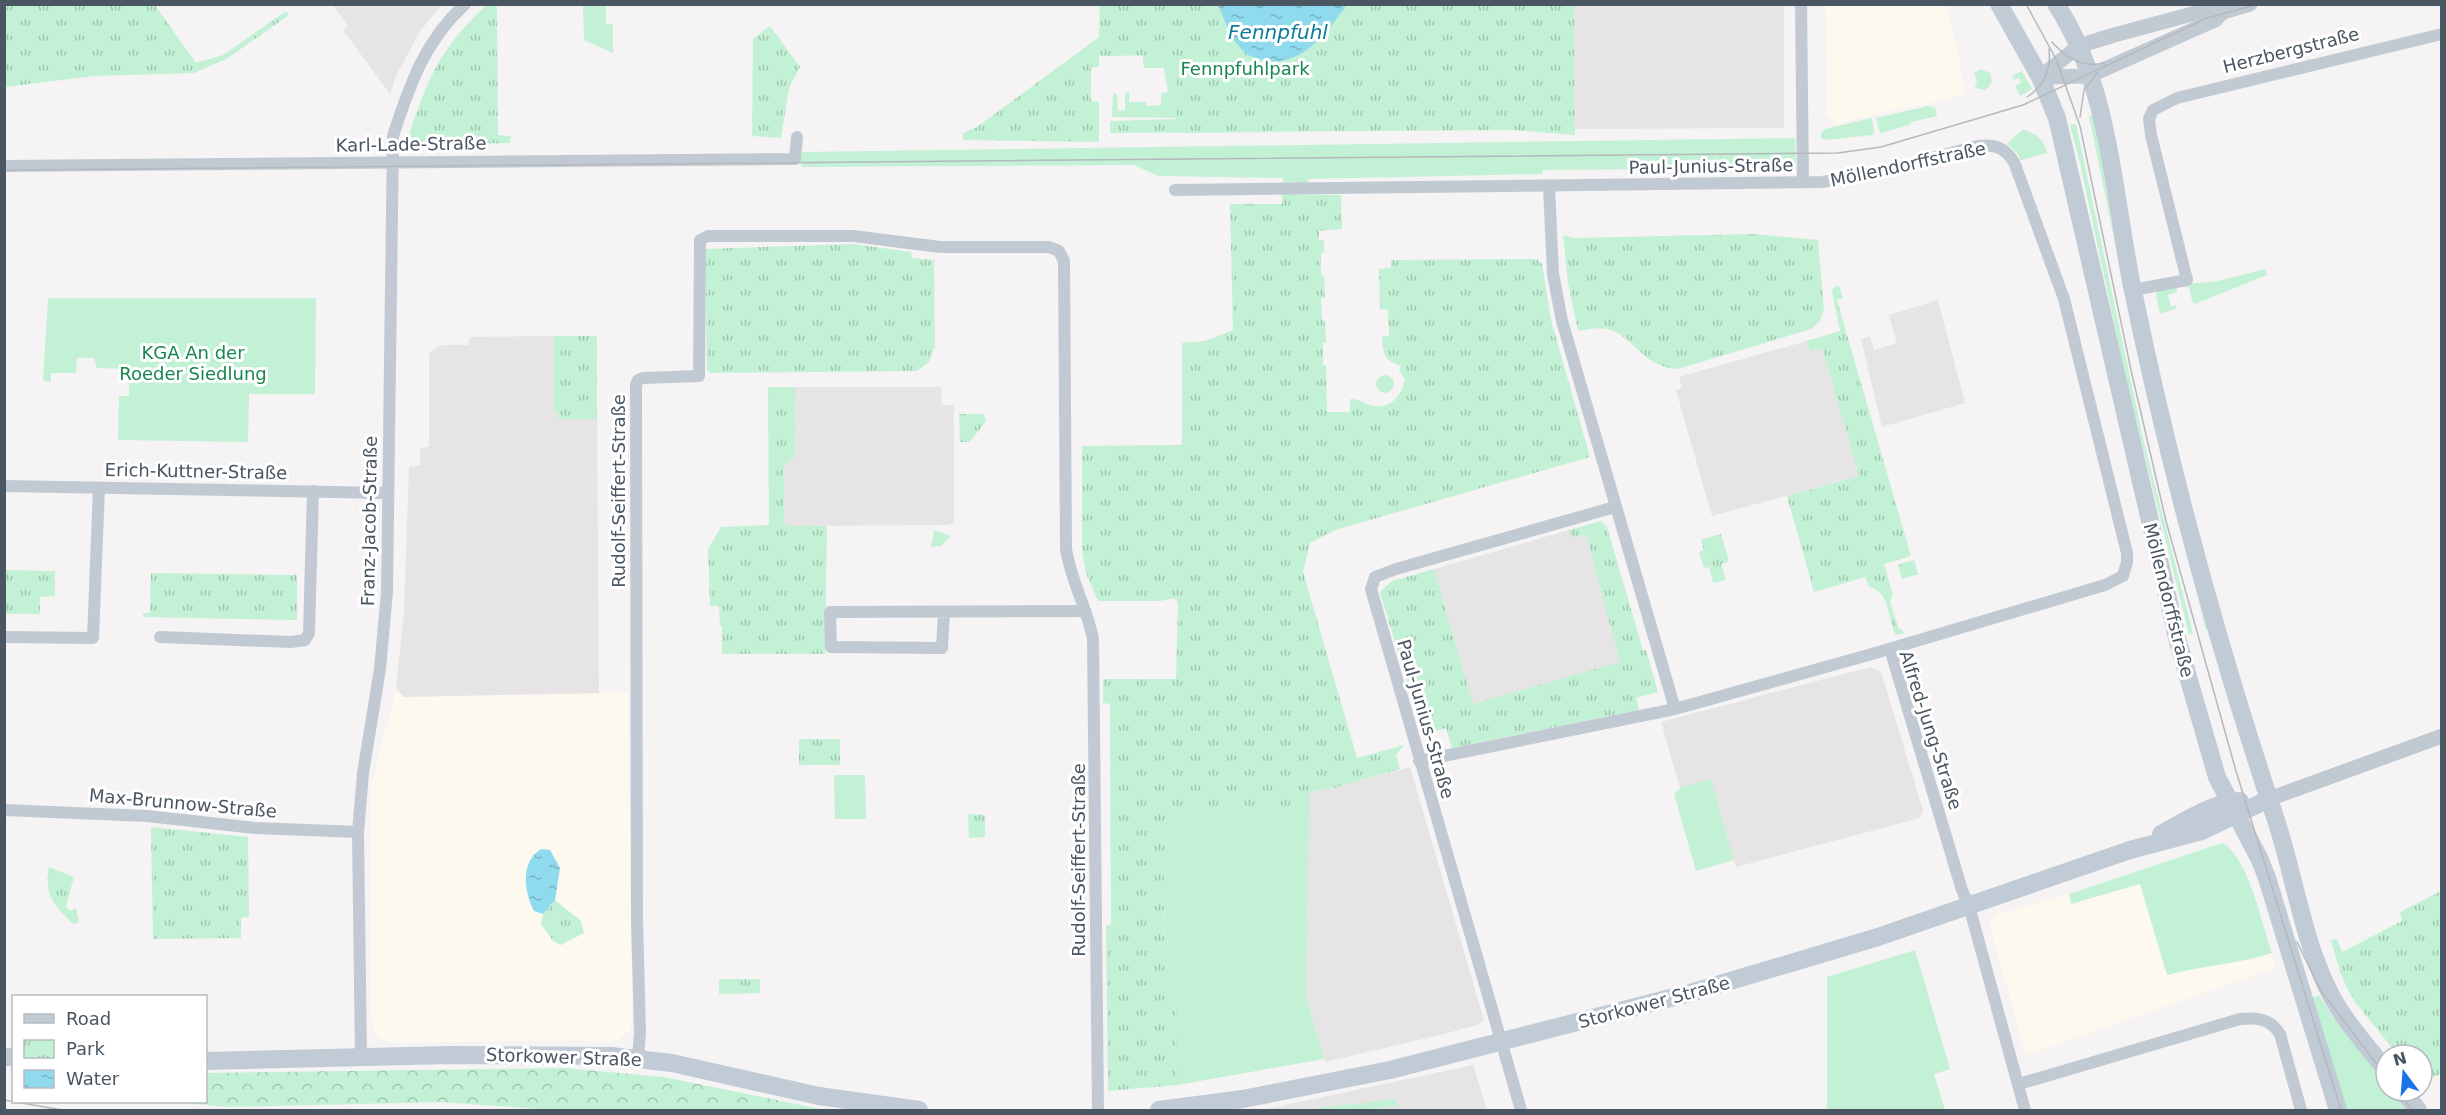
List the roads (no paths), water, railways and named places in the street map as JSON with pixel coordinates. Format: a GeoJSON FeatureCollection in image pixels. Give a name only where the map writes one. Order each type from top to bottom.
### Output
{"type":"FeatureCollection","features":[{"type":"Feature","properties":{"kind":"main road","name":"Möllendorffstraße"},"geometry":{"type":"LineString","coordinates":[[1999,4],[2040,77],[2057,118],[2178,642],[2215,769],[2260,860],[2306,1000],[2337,1110]]}},
{"type":"Feature","properties":{"kind":"main road","name":"Möllendorffstraße"},"geometry":{"type":"LineString","coordinates":[[2056,4],[2079,46],[2102,110],[2133,290],[2156,395],[2215,626],[2282,837],[2309,940],[2326,987],[2342,1015],[2374,1055]]}},
{"type":"Feature","properties":{"kind":"main road","name":"Storkower Straße"},"geometry":{"type":"LineString","coordinates":[[1159,1110],[1243,1099],[1390,1070],[1690,993],[1878,937],[2137,848],[2202,831],[2233,808],[2269,799]]}},
{"type":"Feature","properties":{"kind":"main road","name":"Storkower Straße"},"geometry":{"type":"LineString","coordinates":[[207,1061],[579,1054],[638,1058],[703,1069],[844,1101],[919,1110]]}},
{"type":"Feature","properties":{"kind":"street","name":"Franz-Jacob-Straße"},"geometry":{"type":"LineString","coordinates":[[361,1058],[358,832],[363,773],[381,658],[387,591],[393,136],[419,65],[440,29],[465,4]]}},
{"type":"Feature","properties":{"kind":"street","name":"Paul-Junius-Straße"},"geometry":{"type":"LineString","coordinates":[[1175,190],[1803,183],[1800,4]]}},
{"type":"Feature","properties":{"kind":"street"},"geometry":{"type":"LineString","coordinates":[[2040,77],[2079,46],[2102,38],[2207,10],[2223,12],[2250,4]]}},
{"type":"Feature","properties":{"kind":"street"},"geometry":{"type":"LineString","coordinates":[[2040,77],[2090,76],[2215,20],[2223,12]]}},
{"type":"Feature","properties":{"kind":"street","name":"Herzbergstraße"},"geometry":{"type":"LineString","coordinates":[[2133,290],[2187,280],[2155,152],[2149,119],[2153,110],[2177,98],[2442,34]]}},
{"type":"Feature","properties":{"kind":"street","name":"Karl-Lade-Straße"},"geometry":{"type":"LineString","coordinates":[[4,166],[795,159],[797,137]]}},
{"type":"Feature","properties":{"kind":"street","name":"Möllendorffstraße"},"geometry":{"type":"LineString","coordinates":[[1803,183],[1875,173],[1977,146],[1995,145],[2008,153],[2014,162],[2064,298],[2127,553],[2123,576],[2105,585],[1890,649]]}},
{"type":"Feature","properties":{"kind":"street"},"geometry":{"type":"LineString","coordinates":[[1549,186],[1550,248],[1556,296],[1675,709]]}},
{"type":"Feature","properties":{"kind":"street","name":"Rudolf-Seiffert-Straße"},"geometry":{"type":"LineString","coordinates":[[638,1058],[640,1034],[637,920],[636,385],[638,380],[643,378],[699,376],[700,240],[708,236],[853,236],[940,247],[1049,247],[1059,251],[1064,261],[1066,549],[1070,570],[1093,639],[1098,1110]]}},
{"type":"Feature","properties":{"kind":"street","name":"Erich-Kuttner-Straße"},"geometry":{"type":"LineString","coordinates":[[4,486],[388,493]]}},
{"type":"Feature","properties":{"kind":"street"},"geometry":{"type":"LineString","coordinates":[[4,636],[93,638],[99,488]]}},
{"type":"Feature","properties":{"kind":"street"},"geometry":{"type":"LineString","coordinates":[[160,638],[291,642],[305,640],[309,633],[313,491]]}},
{"type":"Feature","properties":{"kind":"street","name":"Paul-Junius-Straße"},"geometry":{"type":"LineString","coordinates":[[1521,1110],[1371,589],[1375,577],[1615,507]]}},
{"type":"Feature","properties":{"kind":"street"},"geometry":{"type":"LineString","coordinates":[[944,613],[942,648],[831,647],[830,612],[1085,611]]}},
{"type":"Feature","properties":{"kind":"street","name":"Alfred-Jung-Straße"},"geometry":{"type":"LineString","coordinates":[[1419,761],[1675,709],[1890,649],[1964,895],[1970,906],[2025,1110]]}},
{"type":"Feature","properties":{"kind":"street"},"geometry":{"type":"LineString","coordinates":[[2269,799],[2442,736]]}},
{"type":"Feature","properties":{"kind":"street","name":"Max-Brunnow-Straße"},"geometry":{"type":"LineString","coordinates":[[4,810],[147,816],[255,828],[358,832]]}},
{"type":"Feature","properties":{"kind":"street"},"geometry":{"type":"LineString","coordinates":[[2019,1084],[2240,1019],[2260,1018],[2274,1026],[2280,1034],[2301,1110]]}},
{"type":"Feature","properties":{"kind":"water","name":"Fennpfuhl"},"geometry":{"type":"Polygon","coordinates":[[[1218,5],[1346,5],[1314,45],[1292,58],[1267,61],[1244,52],[1231,34],[1218,5]]]}},
{"type":"Feature","properties":{"kind":"water"},"geometry":{"type":"Polygon","coordinates":[[[541,849],[550,850],[560,868],[555,900],[543,914],[534,911],[526,886],[530,861],[541,849]]]}},
{"type":"Feature","properties":{"kind":"tram line"},"geometry":{"type":"LineString","coordinates":[[2026,4],[2056,59],[2080,126],[2131,370],[2166,521],[2236,771],[2341,1110]]}},
{"type":"Feature","properties":{"kind":"tram line"},"geometry":{"type":"LineString","coordinates":[[4,170],[1838,153],[1881,147],[2023,105],[2207,18],[2259,4]]}},
{"type":"Feature","properties":{"kind":"tram line"},"geometry":{"type":"LineString","coordinates":[[2052,42],[2063,53],[2082,63],[2104,63]]}},
{"type":"Feature","properties":{"kind":"tram line"},"geometry":{"type":"LineString","coordinates":[[2027,97],[2042,82],[2048,70],[2049,49]]}},
{"type":"Feature","properties":{"kind":"tram line"},"geometry":{"type":"LineString","coordinates":[[2080,117],[2084,90],[2098,72]]}},
{"type":"Feature","properties":{"kind":"tram line"},"geometry":{"type":"LineString","coordinates":[[2297,942],[2321,991],[2374,1060]]}},
{"type":"Feature","properties":{"kind":"tram line"},"geometry":{"type":"LineString","coordinates":[[4,1100],[12,1101]]}},
{"type":"Feature","properties":{"kind":"tram line"},"geometry":{"type":"LineString","coordinates":[[21,1103],[62,1110]]}},
{"type":"Feature","properties":{"kind":"tram line"},"geometry":{"type":"LineString","coordinates":[[2406,1103],[2412,1110]]}},
{"type":"Feature","properties":{"kind":"park label","name":"Fennpfuhlpark"},"geometry":{"type":"Point","coordinates":[1245,68]}},
{"type":"Feature","properties":{"kind":"park label","name":"KGA An der Roeder Siedlung"},"geometry":{"type":"Point","coordinates":[193,362]}}]}
